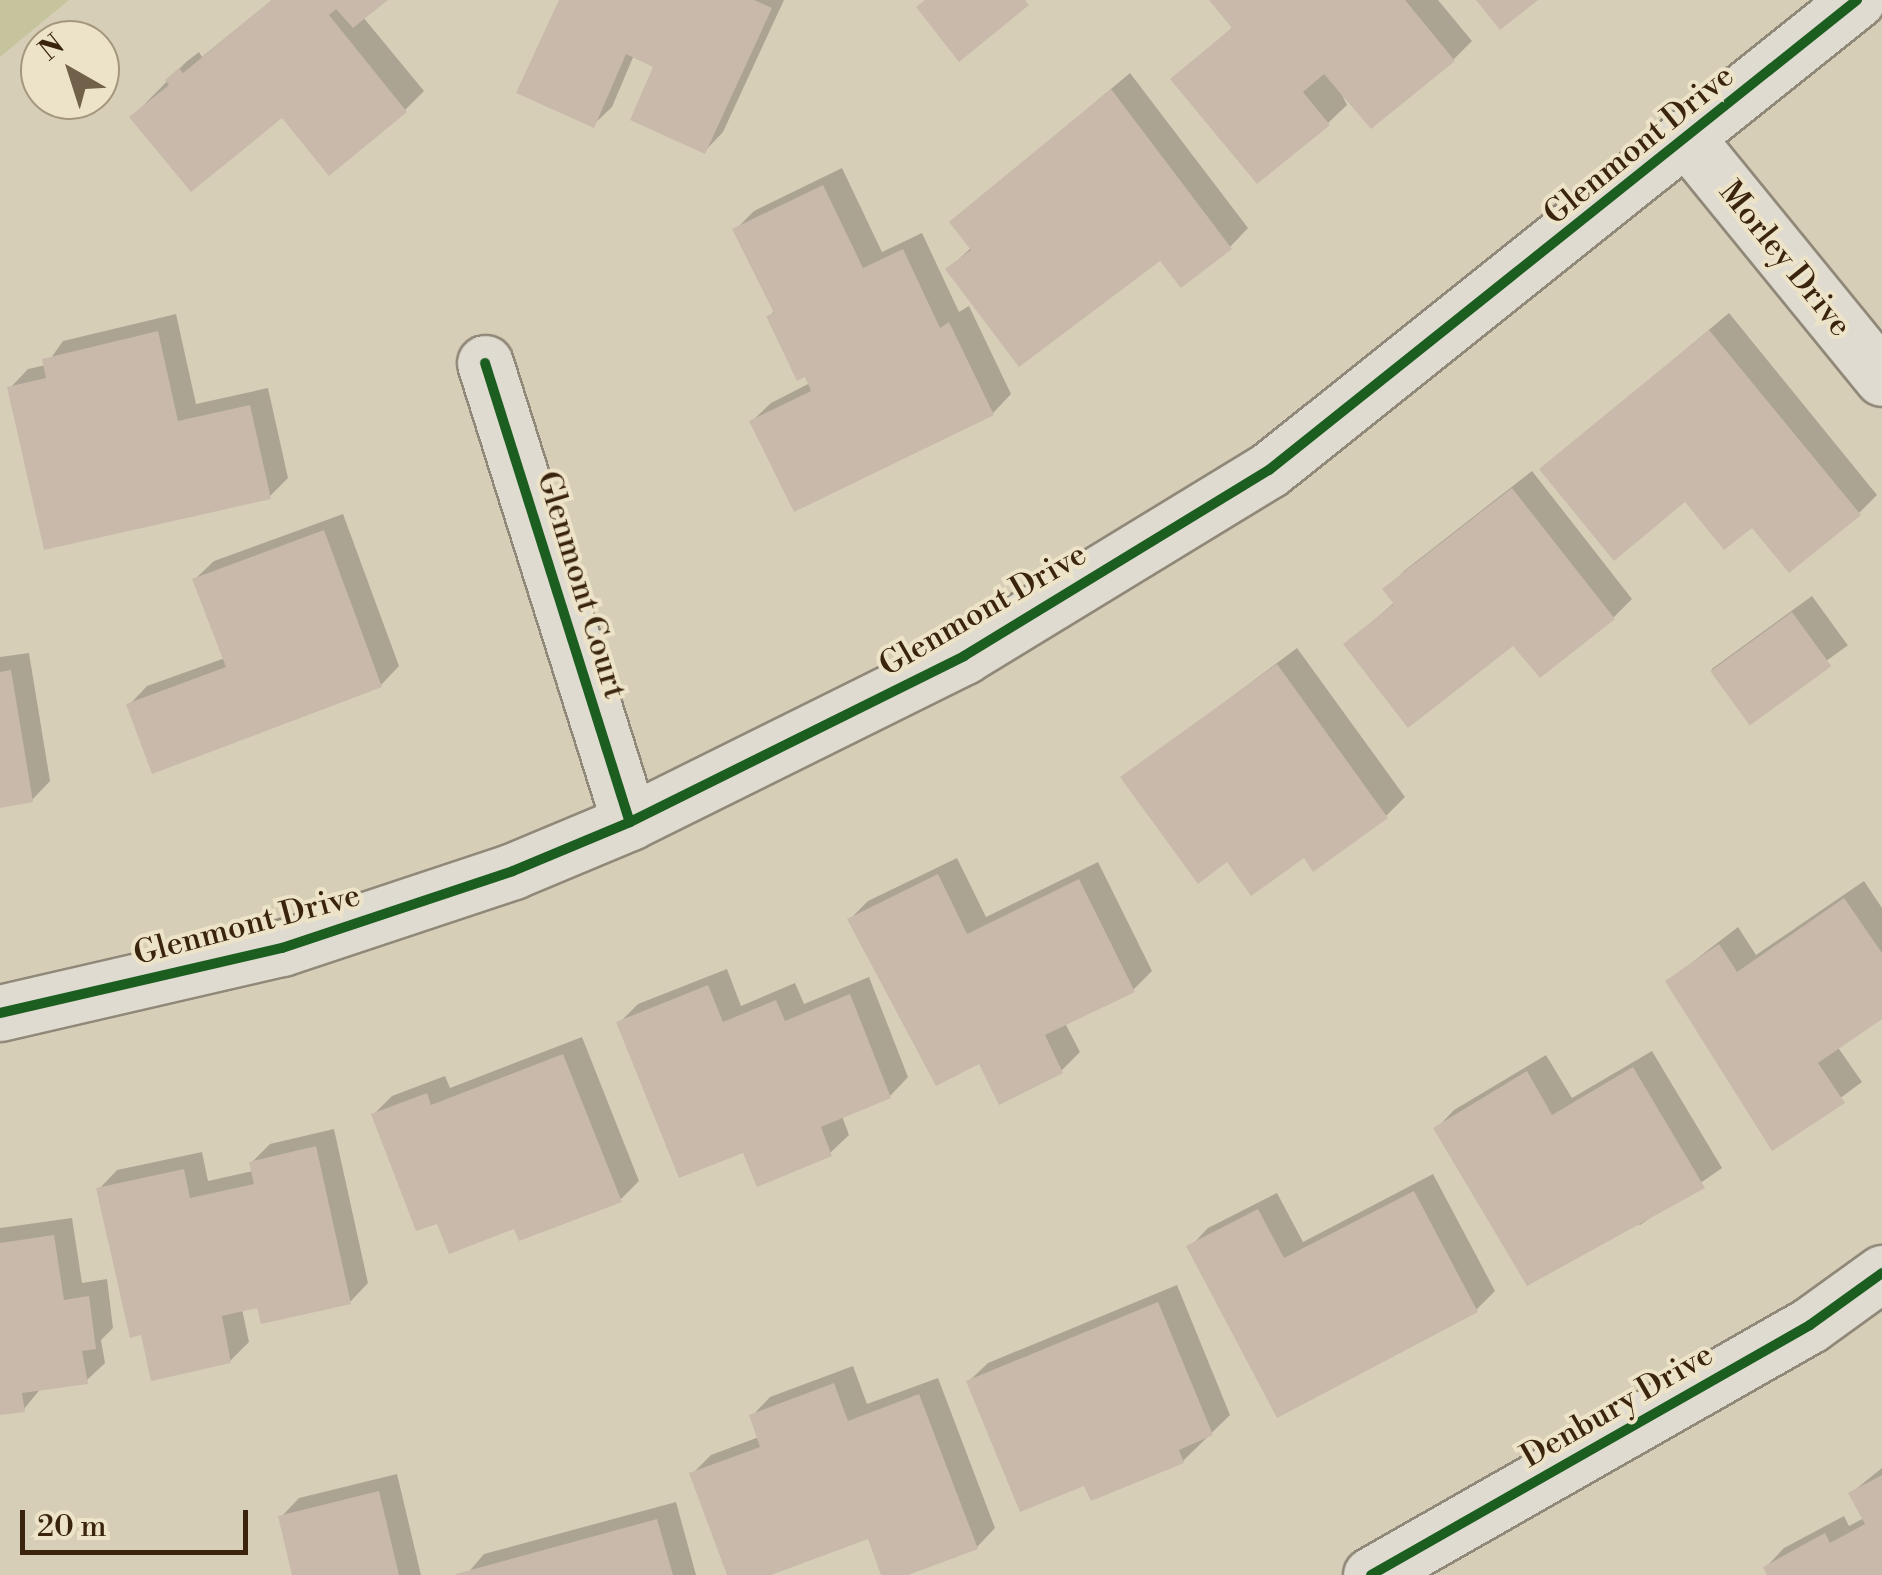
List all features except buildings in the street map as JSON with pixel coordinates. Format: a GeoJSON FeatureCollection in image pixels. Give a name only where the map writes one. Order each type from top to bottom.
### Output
{"type":"FeatureCollection","features":[{"type":"Feature","properties":{"kind":"street","name":"Glenmont Drive"},"geometry":{"type":"LineString","coordinates":[[0,1013],[282,948],[513,871],[630,822],[964,656],[1268,470],[1688,140],[1857,0]]}},
{"type":"Feature","properties":{"kind":"street","name":"Morley Drive"},"geometry":{"type":"LineString","coordinates":[[1688,140],[1882,378]]}},
{"type":"Feature","properties":{"kind":"street","name":"Glenmont Court"},"geometry":{"type":"LineString","coordinates":[[485,363],[630,822]]}},
{"type":"Feature","properties":{"kind":"street","name":"Denbury Drive"},"geometry":{"type":"LineString","coordinates":[[1372,1575],[1810,1325],[1882,1273]]}},
{"type":"Feature","properties":{"kind":"shaded area"},"geometry":{"type":"Polygon","coordinates":[[[0,0],[69,0],[45,20],[20,20],[20,40],[0,57],[0,0]]]}},
{"type":"Feature","properties":{"kind":"cycle path"},"geometry":{"type":"LineString","coordinates":[[0,1013],[282,948],[513,871],[630,822],[964,656],[1269,470],[1857,0]]}},
{"type":"Feature","properties":{"kind":"cycle path"},"geometry":{"type":"LineString","coordinates":[[485,363],[630,822]]}},
{"type":"Feature","properties":{"kind":"cycle path"},"geometry":{"type":"LineString","coordinates":[[1371,1575],[1810,1325],[1882,1273]]}}]}
